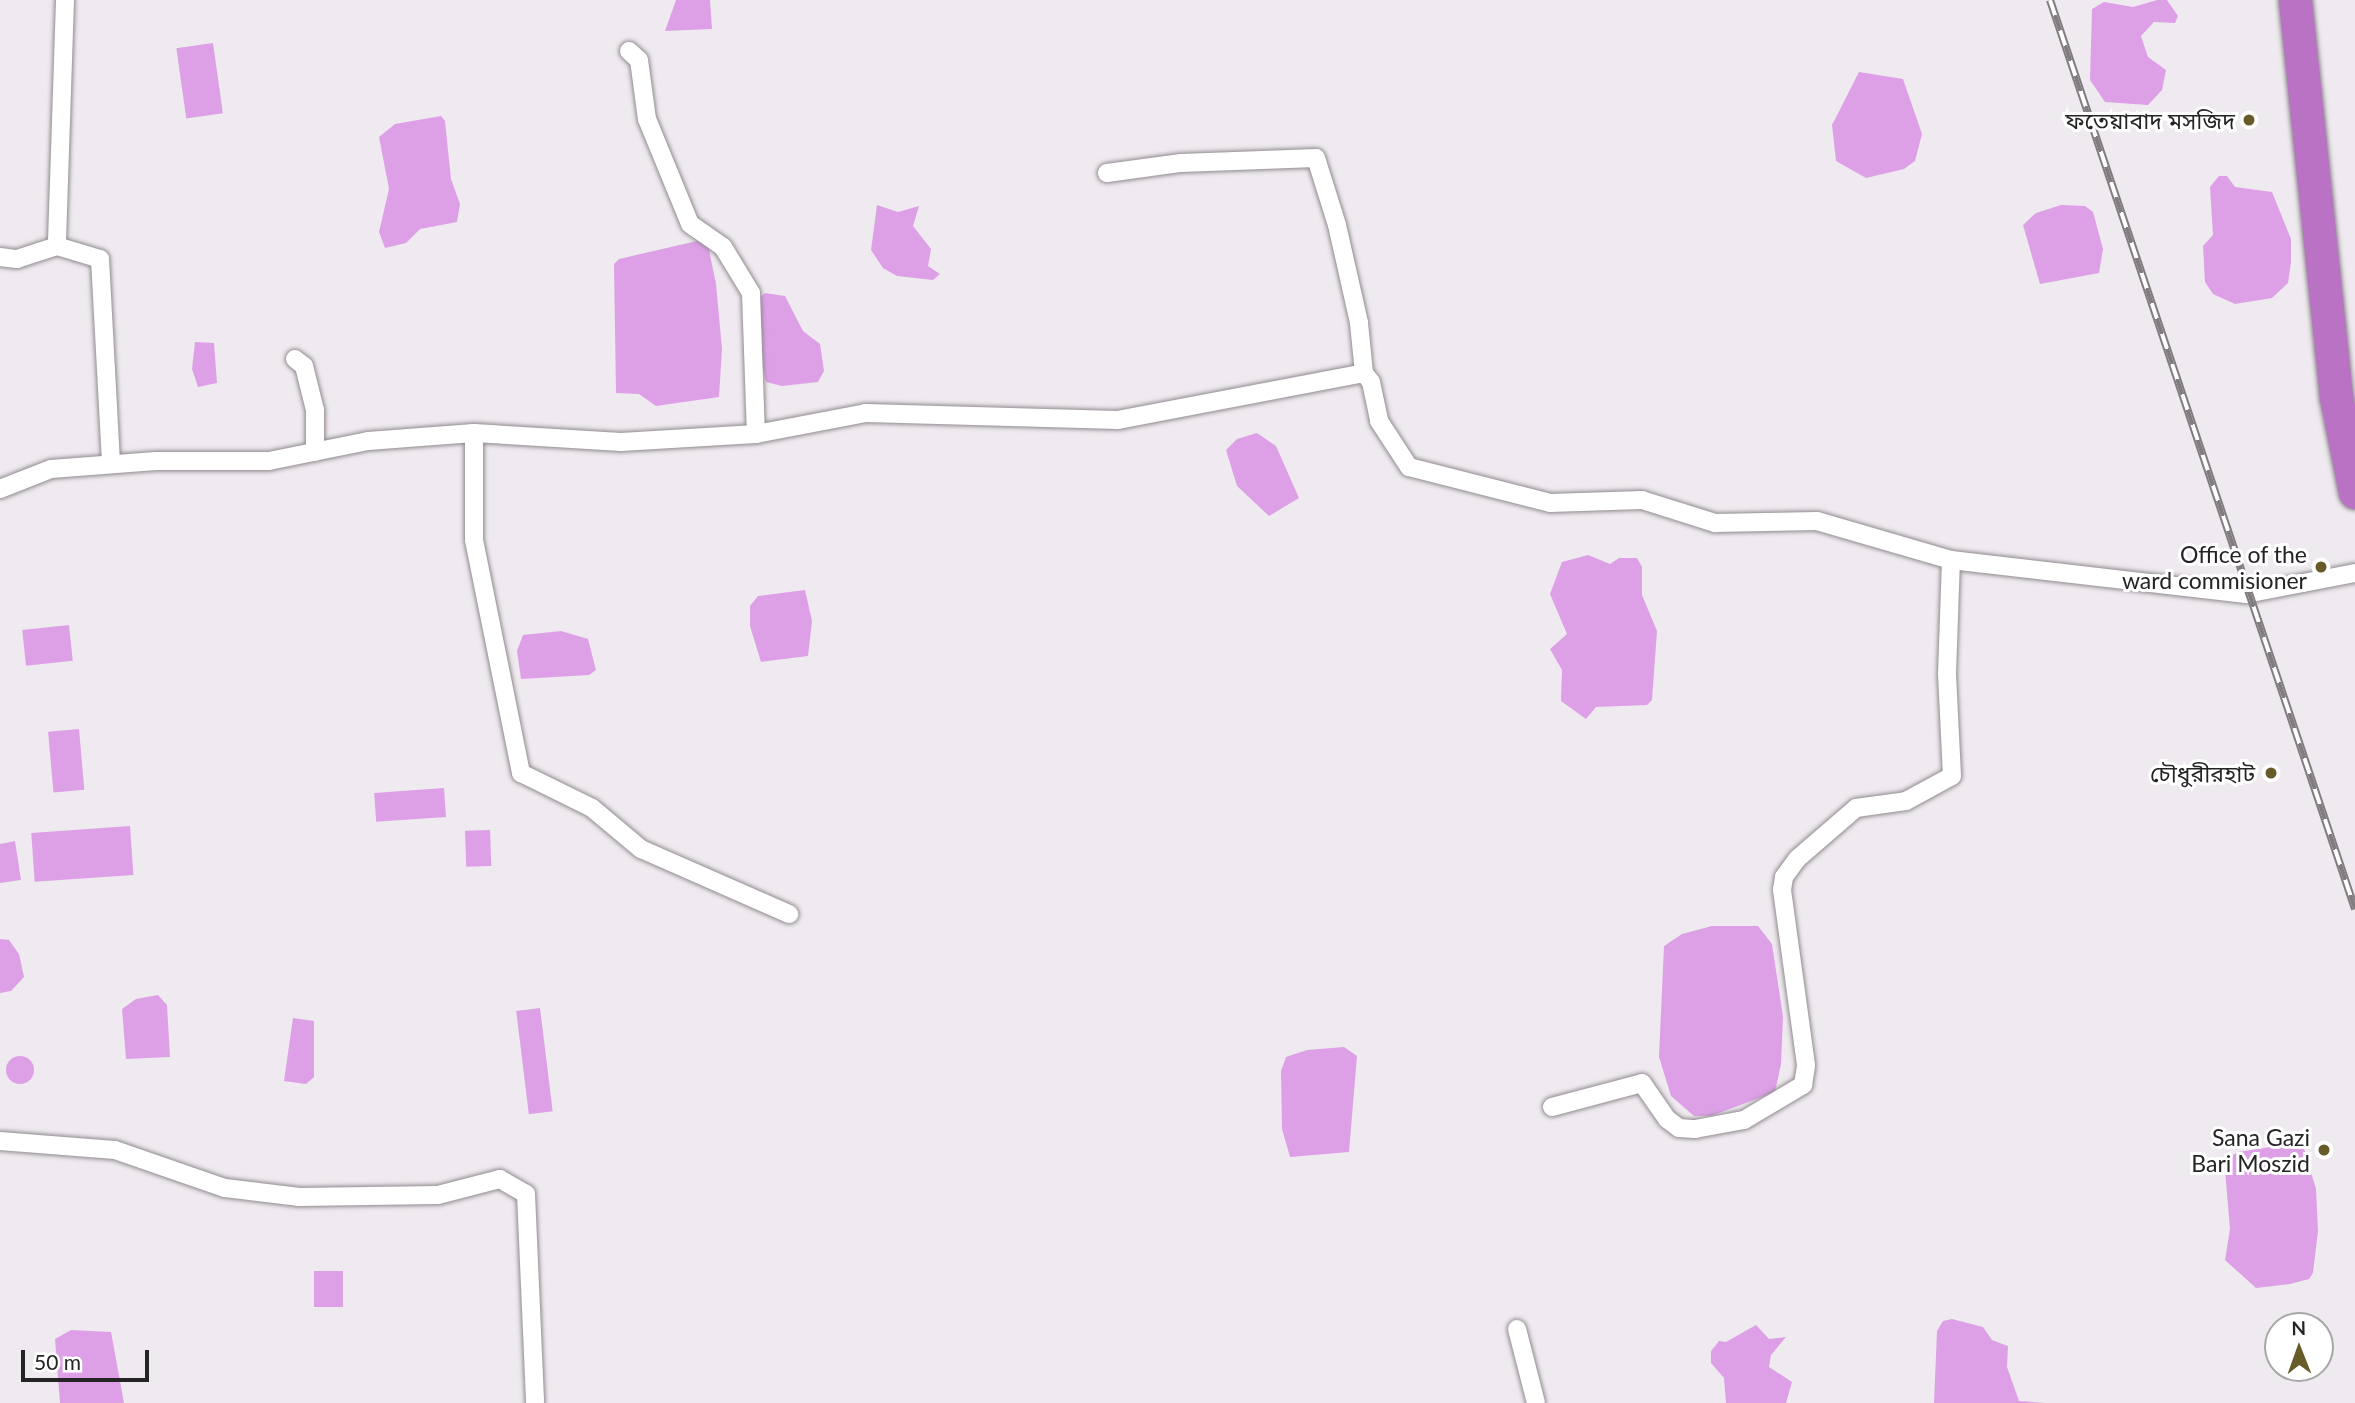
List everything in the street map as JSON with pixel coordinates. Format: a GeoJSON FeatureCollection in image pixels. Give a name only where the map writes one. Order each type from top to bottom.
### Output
{"type":"FeatureCollection","features":[{"type":"Feature","properties":{"kind":"highway"},"geometry":{"type":"LineString","coordinates":[[2295,0],[2336,397],[2355,492]]}},
{"type":"Feature","properties":{"kind":"highway"},"geometry":{"type":"LineString","coordinates":[[2306,0],[2355,411]]}},
{"type":"Feature","properties":{"kind":"street"},"geometry":{"type":"LineString","coordinates":[[57,246],[65,0]]}},
{"type":"Feature","properties":{"kind":"street"},"geometry":{"type":"LineString","coordinates":[[628,51],[639,60],[647,119],[691,224],[723,247],[751,293],[756,434]]}},
{"type":"Feature","properties":{"kind":"street"},"geometry":{"type":"LineString","coordinates":[[1107,173],[1181,163],[1316,158],[1337,225],[1359,323],[1364,373],[1371,382],[1379,421],[1409,467],[1550,503],[1642,500],[1715,523],[1816,522],[1951,560],[2246,594],[2355,573]]}},
{"type":"Feature","properties":{"kind":"street"},"geometry":{"type":"LineString","coordinates":[[0,257],[17,259],[57,246],[100,259],[111,464]]}},
{"type":"Feature","properties":{"kind":"street"},"geometry":{"type":"LineString","coordinates":[[295,359],[304,366],[315,410],[315,452]]}},
{"type":"Feature","properties":{"kind":"street"},"geometry":{"type":"LineString","coordinates":[[0,489],[51,469],[111,464],[269,461],[368,441],[474,433],[621,442],[756,434],[866,413],[1118,420],[1364,373]]}},
{"type":"Feature","properties":{"kind":"street"},"geometry":{"type":"LineString","coordinates":[[474,433],[474,540],[521,773],[592,808],[641,849],[789,914]]}},
{"type":"Feature","properties":{"kind":"street"},"geometry":{"type":"LineString","coordinates":[[1552,1107],[1642,1083],[1667,1119],[1679,1128],[1695,1129],[1744,1120],[1803,1085],[1806,1066],[1782,890],[1784,877],[1797,859],[1856,808],[1906,801],[1952,776],[1947,674],[1951,560]]}},
{"type":"Feature","properties":{"kind":"street"},"geometry":{"type":"LineString","coordinates":[[0,1142],[115,1150],[226,1188],[299,1197],[438,1195],[500,1180],[526,1194],[535,1403]]}},
{"type":"Feature","properties":{"kind":"street"},"geometry":{"type":"LineString","coordinates":[[1517,1329],[1536,1403]]}},
{"type":"Feature","properties":{"kind":"shaded area"},"geometry":{"type":"Polygon","coordinates":[[[676,0],[710,0],[712,29],[665,31],[676,0]]]}},
{"type":"Feature","properties":{"kind":"shaded area"},"geometry":{"type":"Polygon","coordinates":[[[2167,0],[2178,16],[2175,23],[2154,22],[2141,36],[2148,57],[2166,70],[2162,90],[2148,105],[2105,102],[2090,80],[2092,9],[2104,2],[2133,7],[2167,0]]]}},
{"type":"Feature","properties":{"kind":"shaded area"},"geometry":{"type":"Polygon","coordinates":[[[213,43],[223,113],[186,118],[176,48],[213,43]]]}},
{"type":"Feature","properties":{"kind":"shaded area"},"geometry":{"type":"Polygon","coordinates":[[[1859,72],[1903,79],[1922,134],[1915,161],[1904,169],[1866,178],[1836,161],[1832,125],[1859,72]]]}},
{"type":"Feature","properties":{"kind":"shaded area"},"geometry":{"type":"Polygon","coordinates":[[[441,116],[445,121],[451,179],[460,204],[457,222],[420,229],[406,243],[385,248],[379,232],[389,189],[379,137],[395,124],[441,116]]]}},
{"type":"Feature","properties":{"kind":"shaded area"},"geometry":{"type":"Polygon","coordinates":[[[2219,176],[2227,176],[2235,187],[2272,192],[2291,239],[2291,262],[2288,283],[2272,298],[2235,304],[2213,294],[2205,282],[2203,246],[2213,235],[2210,187],[2219,176]]]}},
{"type":"Feature","properties":{"kind":"shaded area"},"geometry":{"type":"Polygon","coordinates":[[[877,205],[898,212],[919,206],[913,226],[931,249],[928,266],[940,274],[933,280],[897,276],[883,268],[871,250],[877,205]]]}},
{"type":"Feature","properties":{"kind":"shaded area"},"geometry":{"type":"Polygon","coordinates":[[[2061,205],[2085,206],[2093,212],[2103,249],[2099,273],[2040,284],[2023,225],[2036,213],[2061,205]]]}},
{"type":"Feature","properties":{"kind":"shaded area"},"geometry":{"type":"Polygon","coordinates":[[[697,241],[708,245],[716,284],[722,349],[719,397],[656,406],[639,394],[616,393],[614,264],[619,259],[697,241]]]}},
{"type":"Feature","properties":{"kind":"shaded area"},"geometry":{"type":"Polygon","coordinates":[[[765,293],[785,296],[803,331],[820,344],[824,371],[818,382],[782,386],[766,382],[759,349],[757,300],[765,293]]]}},
{"type":"Feature","properties":{"kind":"shaded area"},"geometry":{"type":"Polygon","coordinates":[[[195,342],[214,343],[217,383],[198,387],[192,369],[195,342]]]}},
{"type":"Feature","properties":{"kind":"shaded area"},"geometry":{"type":"Polygon","coordinates":[[[1257,433],[1276,446],[1299,498],[1269,516],[1237,486],[1226,450],[1237,439],[1257,433]]]}},
{"type":"Feature","properties":{"kind":"shaded area"},"geometry":{"type":"Polygon","coordinates":[[[1588,555],[1610,564],[1619,558],[1637,558],[1642,567],[1642,595],[1657,631],[1652,700],[1647,705],[1596,707],[1586,719],[1561,701],[1562,670],[1550,649],[1567,634],[1550,594],[1562,562],[1588,555]]]}},
{"type":"Feature","properties":{"kind":"shaded area"},"geometry":{"type":"Polygon","coordinates":[[[805,590],[812,621],[808,656],[761,662],[750,626],[750,606],[758,596],[805,590]]]}},
{"type":"Feature","properties":{"kind":"shaded area"},"geometry":{"type":"Polygon","coordinates":[[[69,625],[73,661],[26,666],[22,630],[69,625]]]}},
{"type":"Feature","properties":{"kind":"shaded area"},"geometry":{"type":"Polygon","coordinates":[[[561,631],[588,639],[596,670],[589,675],[521,679],[517,651],[523,635],[561,631]]]}},
{"type":"Feature","properties":{"kind":"shaded area"},"geometry":{"type":"Polygon","coordinates":[[[79,729],[84,790],[53,792],[48,732],[79,729]]]}},
{"type":"Feature","properties":{"kind":"shaded area"},"geometry":{"type":"Polygon","coordinates":[[[444,788],[446,817],[376,822],[374,793],[444,788]]]}},
{"type":"Feature","properties":{"kind":"shaded area"},"geometry":{"type":"Polygon","coordinates":[[[130,826],[133,875],[35,882],[31,833],[130,826]]]}},
{"type":"Feature","properties":{"kind":"shaded area"},"geometry":{"type":"Polygon","coordinates":[[[490,830],[491,866],[466,867],[465,831],[490,830]]]}},
{"type":"Feature","properties":{"kind":"shaded area"},"geometry":{"type":"Polygon","coordinates":[[[15,841],[21,880],[0,883],[0,844],[15,841]]]}},
{"type":"Feature","properties":{"kind":"shaded area"},"geometry":{"type":"Polygon","coordinates":[[[1712,926],[1758,926],[1772,944],[1783,1017],[1781,1064],[1775,1092],[1711,1116],[1694,1116],[1671,1096],[1659,1057],[1664,946],[1682,934],[1712,926]]]}},
{"type":"Feature","properties":{"kind":"shaded area"},"geometry":{"type":"Polygon","coordinates":[[[0,939],[9,940],[19,954],[24,977],[11,991],[0,993],[0,939]]]}},
{"type":"Feature","properties":{"kind":"shaded area"},"geometry":{"type":"Polygon","coordinates":[[[158,995],[167,1005],[170,1057],[126,1059],[122,1009],[136,999],[158,995]]]}},
{"type":"Feature","properties":{"kind":"shaded area"},"geometry":{"type":"Polygon","coordinates":[[[540,1008],[553,1111],[529,1114],[516,1011],[540,1008]]]}},
{"type":"Feature","properties":{"kind":"shaded area"},"geometry":{"type":"Polygon","coordinates":[[[293,1018],[314,1021],[314,1077],[306,1084],[284,1081],[293,1018]]]}},
{"type":"Feature","properties":{"kind":"shaded area"},"geometry":{"type":"Polygon","coordinates":[[[1344,1047],[1357,1056],[1349,1152],[1290,1157],[1282,1129],[1281,1071],[1286,1057],[1307,1050],[1344,1047]]]}},
{"type":"Feature","properties":{"kind":"shaded area"},"geometry":{"type":"Polygon","coordinates":[[[20,1056],[30,1060],[34,1070],[30,1080],[20,1084],[10,1080],[6,1070],[10,1060],[20,1056]]]}},
{"type":"Feature","properties":{"kind":"shaded area"},"geometry":{"type":"Polygon","coordinates":[[[2296,1143],[2303,1145],[2316,1189],[2318,1231],[2313,1273],[2309,1279],[2290,1284],[2256,1288],[2225,1260],[2230,1229],[2225,1170],[2229,1157],[2238,1152],[2296,1143]]]}},
{"type":"Feature","properties":{"kind":"shaded area"},"geometry":{"type":"Polygon","coordinates":[[[314,1271],[343,1271],[343,1307],[314,1307],[314,1271]]]}},
{"type":"Feature","properties":{"kind":"shaded area"},"geometry":{"type":"Polygon","coordinates":[[[1952,1319],[1983,1327],[1992,1340],[2008,1346],[2007,1367],[2019,1401],[2046,1403],[1934,1403],[1937,1331],[1943,1321],[1952,1319]]]}},
{"type":"Feature","properties":{"kind":"shaded area"},"geometry":{"type":"Polygon","coordinates":[[[1756,1325],[1769,1339],[1786,1337],[1771,1355],[1769,1367],[1792,1382],[1786,1403],[1726,1403],[1724,1378],[1711,1363],[1711,1351],[1719,1341],[1726,1342],[1756,1325]]]}},
{"type":"Feature","properties":{"kind":"shaded area"},"geometry":{"type":"Polygon","coordinates":[[[71,1330],[111,1332],[124,1403],[60,1403],[55,1339],[71,1330]]]}},
{"type":"Feature","properties":{"kind":"railway"},"geometry":{"type":"LineString","coordinates":[[2050,0],[2355,909]]}},
{"type":"Feature","properties":{"kind":"place","name":"ফতেয়াবাদ মসজিদ"},"geometry":{"type":"Point","coordinates":[2249,120]}},
{"type":"Feature","properties":{"kind":"place","name":"Office of the ward commisioner"},"geometry":{"type":"Point","coordinates":[2321,567]}},
{"type":"Feature","properties":{"kind":"place","name":"চৌধুরীরহাট"},"geometry":{"type":"Point","coordinates":[2271,773]}},
{"type":"Feature","properties":{"kind":"place","name":"Sana Gazi Bari Moszid"},"geometry":{"type":"Point","coordinates":[2324,1150]}}]}
